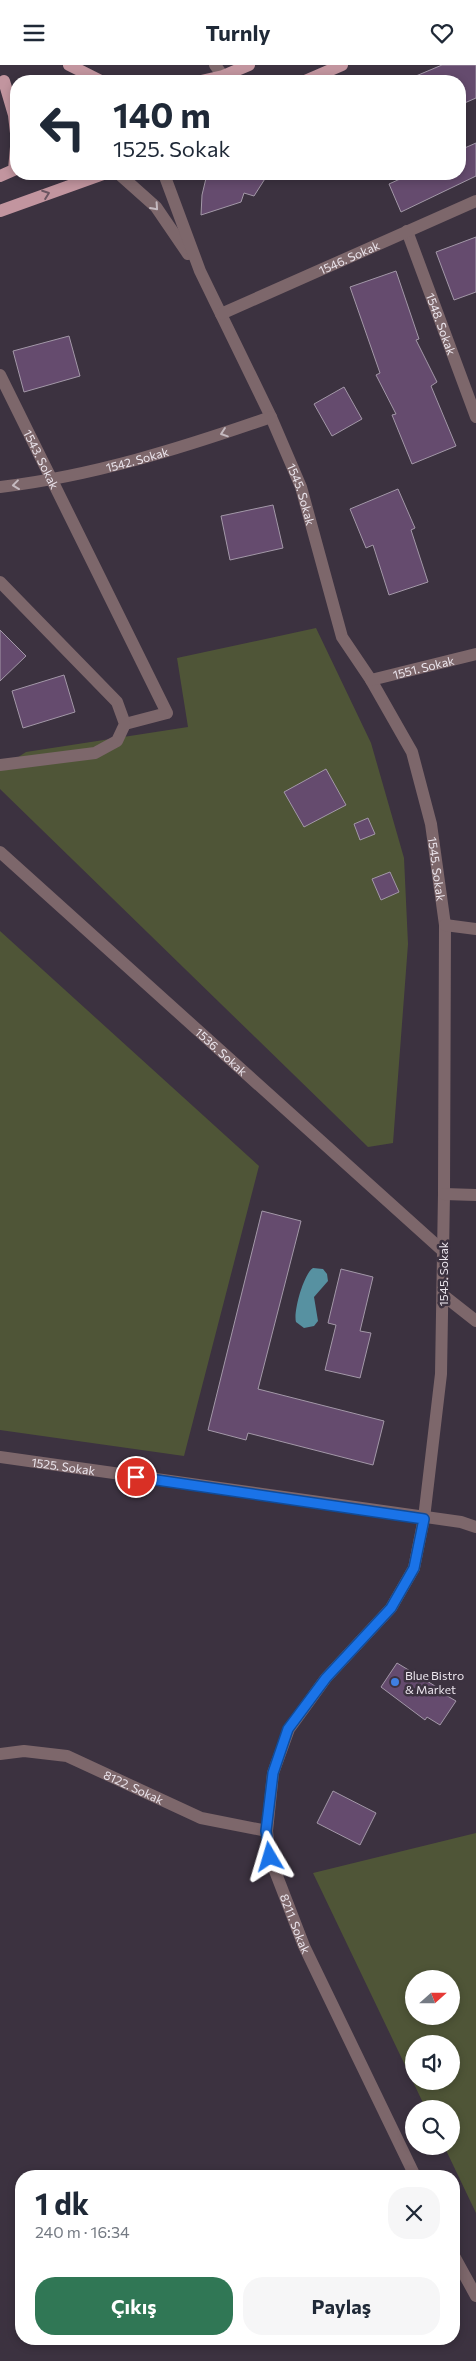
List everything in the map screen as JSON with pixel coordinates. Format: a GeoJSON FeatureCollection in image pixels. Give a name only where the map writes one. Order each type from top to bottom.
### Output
{"type":"FeatureCollection","features":[{"type":"Feature","properties":{"kind":"main road"},"geometry":{"type":"LineString","coordinates":[[69,65],[89,75]]}},
{"type":"Feature","properties":{"kind":"main road"},"geometry":{"type":"LineString","coordinates":[[225,75],[249,65]]}},
{"type":"Feature","properties":{"kind":"main road"},"geometry":{"type":"LineString","coordinates":[[319,75],[342,65]]}},
{"type":"Feature","properties":{"kind":"main road"},"geometry":{"type":"LineString","coordinates":[[2,79],[10,103]]}},
{"type":"Feature","properties":{"kind":"main road"},"geometry":{"type":"LineString","coordinates":[[0,211],[86,180]]}},
{"type":"Feature","properties":{"kind":"street"},"geometry":{"type":"LineString","coordinates":[[125,180],[156,207],[200,271]]}},
{"type":"Feature","properties":{"kind":"street"},"geometry":{"type":"LineString","coordinates":[[166,180],[200,271]]}},
{"type":"Feature","properties":{"kind":"street","name":"1546. Sokak"},"geometry":{"type":"LineString","coordinates":[[221,314],[476,201]]}},
{"type":"Feature","properties":{"kind":"street","name":"1548. Sokak"},"geometry":{"type":"LineString","coordinates":[[407,231],[476,417]]}},
{"type":"Feature","properties":{"kind":"street","name":"1545. Sokak"},"geometry":{"type":"LineString","coordinates":[[200,271],[271,417],[301,487],[342,637],[371,680],[412,751],[432,824],[445,925],[443,1295],[441,1374],[424,1519]]}},
{"type":"Feature","properties":{"kind":"street","name":"1543. Sokak"},"geometry":{"type":"LineString","coordinates":[[0,375],[167,713],[125,724]]}},
{"type":"Feature","properties":{"kind":"street","name":"1542. Sokak"},"geometry":{"type":"LineString","coordinates":[[0,487],[52,481],[182,448],[271,417]]}},
{"type":"Feature","properties":{"kind":"street"},"geometry":{"type":"LineString","coordinates":[[0,582],[117,702],[125,724],[117,741],[95,753],[0,765]]}},
{"type":"Feature","properties":{"kind":"street","name":"1551. Sokak"},"geometry":{"type":"LineString","coordinates":[[371,680],[476,654]]}},
{"type":"Feature","properties":{"kind":"street","name":"1536. Sokak"},"geometry":{"type":"LineString","coordinates":[[0,852],[443,1251]]}},
{"type":"Feature","properties":{"kind":"street"},"geometry":{"type":"LineString","coordinates":[[445,925],[476,929]]}},
{"type":"Feature","properties":{"kind":"street"},"geometry":{"type":"LineString","coordinates":[[444,1193],[476,1195]]}},
{"type":"Feature","properties":{"kind":"street"},"geometry":{"type":"LineString","coordinates":[[443,1295],[476,1321]]}},
{"type":"Feature","properties":{"kind":"street","name":"1525. Sokak"},"geometry":{"type":"LineString","coordinates":[[0,1457],[424,1519],[461,1522],[476,1527]]}},
{"type":"Feature","properties":{"kind":"street","name":"8211. Sokak"},"geometry":{"type":"LineString","coordinates":[[412,2170],[304,1945],[270,1857],[266,1831],[273,1773],[288,1729],[326,1678],[391,1608],[414,1568],[424,1519]]}},
{"type":"Feature","properties":{"kind":"street","name":"8122. Sokak"},"geometry":{"type":"LineString","coordinates":[[0,1754],[24,1751],[67,1756],[201,1818],[266,1831]]}},
{"type":"Feature","properties":{"kind":"street"},"geometry":{"type":"LineString","coordinates":[[460,2267],[476,2296]]}},
{"type":"Feature","properties":{"kind":"green space"},"geometry":{"type":"Polygon","coordinates":[[[316,628],[371,743],[404,858],[408,944],[393,1143],[368,1147],[0,789],[0,769],[26,752],[188,727],[177,658],[316,628]]]}},
{"type":"Feature","properties":{"kind":"green space"},"geometry":{"type":"Polygon","coordinates":[[[0,931],[259,1166],[184,1456],[0,1430],[0,931]]]}},
{"type":"Feature","properties":{"kind":"green space"},"geometry":{"type":"Polygon","coordinates":[[[476,1833],[476,2213],[460,2180],[460,2170],[455,2170],[448,2155],[460,2155],[460,2100],[422,2100],[417,2090],[460,2090],[460,2035],[405,2035],[405,2065],[313,1873],[476,1833]]]}},
{"type":"Feature","properties":{"kind":"water"},"geometry":{"type":"Polygon","coordinates":[[[313,1268],[323,1269],[327,1274],[328,1281],[314,1297],[318,1321],[314,1326],[304,1328],[296,1322],[296,1310],[306,1277],[313,1268]]]}},
{"type":"Feature","properties":{"kind":"building"},"geometry":{"type":"Polygon","coordinates":[[[442,65],[476,65],[476,98],[466,102],[466,75],[418,75],[442,65]]]}},
{"type":"Feature","properties":{"kind":"building"},"geometry":{"type":"Polygon","coordinates":[[[476,143],[476,176],[401,212],[389,184],[398,180],[466,180],[466,147],[476,143]]]}},
{"type":"Feature","properties":{"kind":"building"},"geometry":{"type":"Polygon","coordinates":[[[206,180],[264,180],[254,196],[244,193],[241,202],[201,215],[202,195],[206,180]]]}},
{"type":"Feature","properties":{"kind":"building"},"geometry":{"type":"Polygon","coordinates":[[[476,237],[476,292],[454,300],[436,252],[476,237]]]}},
{"type":"Feature","properties":{"kind":"building"},"geometry":{"type":"Polygon","coordinates":[[[396,271],[419,339],[416,340],[437,382],[431,386],[456,446],[412,464],[392,415],[396,414],[376,375],[380,373],[350,287],[396,271]]]}},
{"type":"Feature","properties":{"kind":"building"},"geometry":{"type":"Polygon","coordinates":[[[69,336],[80,376],[24,392],[13,351],[69,336]]]}},
{"type":"Feature","properties":{"kind":"building"},"geometry":{"type":"Polygon","coordinates":[[[344,387],[362,419],[332,436],[314,404],[344,387]]]}},
{"type":"Feature","properties":{"kind":"building"},"geometry":{"type":"Polygon","coordinates":[[[398,489],[415,528],[411,530],[428,582],[389,595],[373,545],[366,548],[350,509],[398,489]]]}},
{"type":"Feature","properties":{"kind":"building"},"geometry":{"type":"Polygon","coordinates":[[[273,505],[283,548],[230,560],[221,516],[273,505]]]}},
{"type":"Feature","properties":{"kind":"building"},"geometry":{"type":"Polygon","coordinates":[[[0,630],[26,656],[0,681],[0,630]]]}},
{"type":"Feature","properties":{"kind":"building"},"geometry":{"type":"Polygon","coordinates":[[[64,675],[75,712],[23,728],[12,691],[64,675]]]}},
{"type":"Feature","properties":{"kind":"building"},"geometry":{"type":"Polygon","coordinates":[[[326,769],[346,805],[304,827],[284,792],[326,769]]]}},
{"type":"Feature","properties":{"kind":"building"},"geometry":{"type":"Polygon","coordinates":[[[368,818],[375,834],[360,840],[354,824],[368,818]]]}},
{"type":"Feature","properties":{"kind":"building"},"geometry":{"type":"Polygon","coordinates":[[[390,872],[399,892],[381,900],[372,879],[390,872]]]}},
{"type":"Feature","properties":{"kind":"building"},"geometry":{"type":"Polygon","coordinates":[[[262,1211],[301,1221],[258,1389],[384,1421],[373,1465],[248,1433],[246,1440],[208,1430],[262,1211]]]}},
{"type":"Feature","properties":{"kind":"building"},"geometry":{"type":"Polygon","coordinates":[[[341,1269],[373,1277],[360,1331],[371,1333],[360,1378],[325,1370],[336,1325],[328,1323],[341,1269]]]}},
{"type":"Feature","properties":{"kind":"building"},"geometry":{"type":"Polygon","coordinates":[[[397,1663],[445,1692],[444,1694],[456,1701],[440,1725],[427,1717],[425,1720],[381,1687],[397,1663]]]}},
{"type":"Feature","properties":{"kind":"building"},"geometry":{"type":"Polygon","coordinates":[[[333,1791],[376,1813],[360,1845],[317,1823],[333,1791]]]}},
{"type":"Feature","properties":{"kind":"place","name":"Blue Bistro & Market"},"geometry":{"type":"Point","coordinates":[395,1682]}},
{"type":"Feature","properties":{"kind":"route"},"geometry":{"type":"LineString","coordinates":[[136,1477],[424,1519],[414,1568],[391,1608],[326,1678],[288,1729],[273,1773],[266,1831],[270,1857]]}}]}
